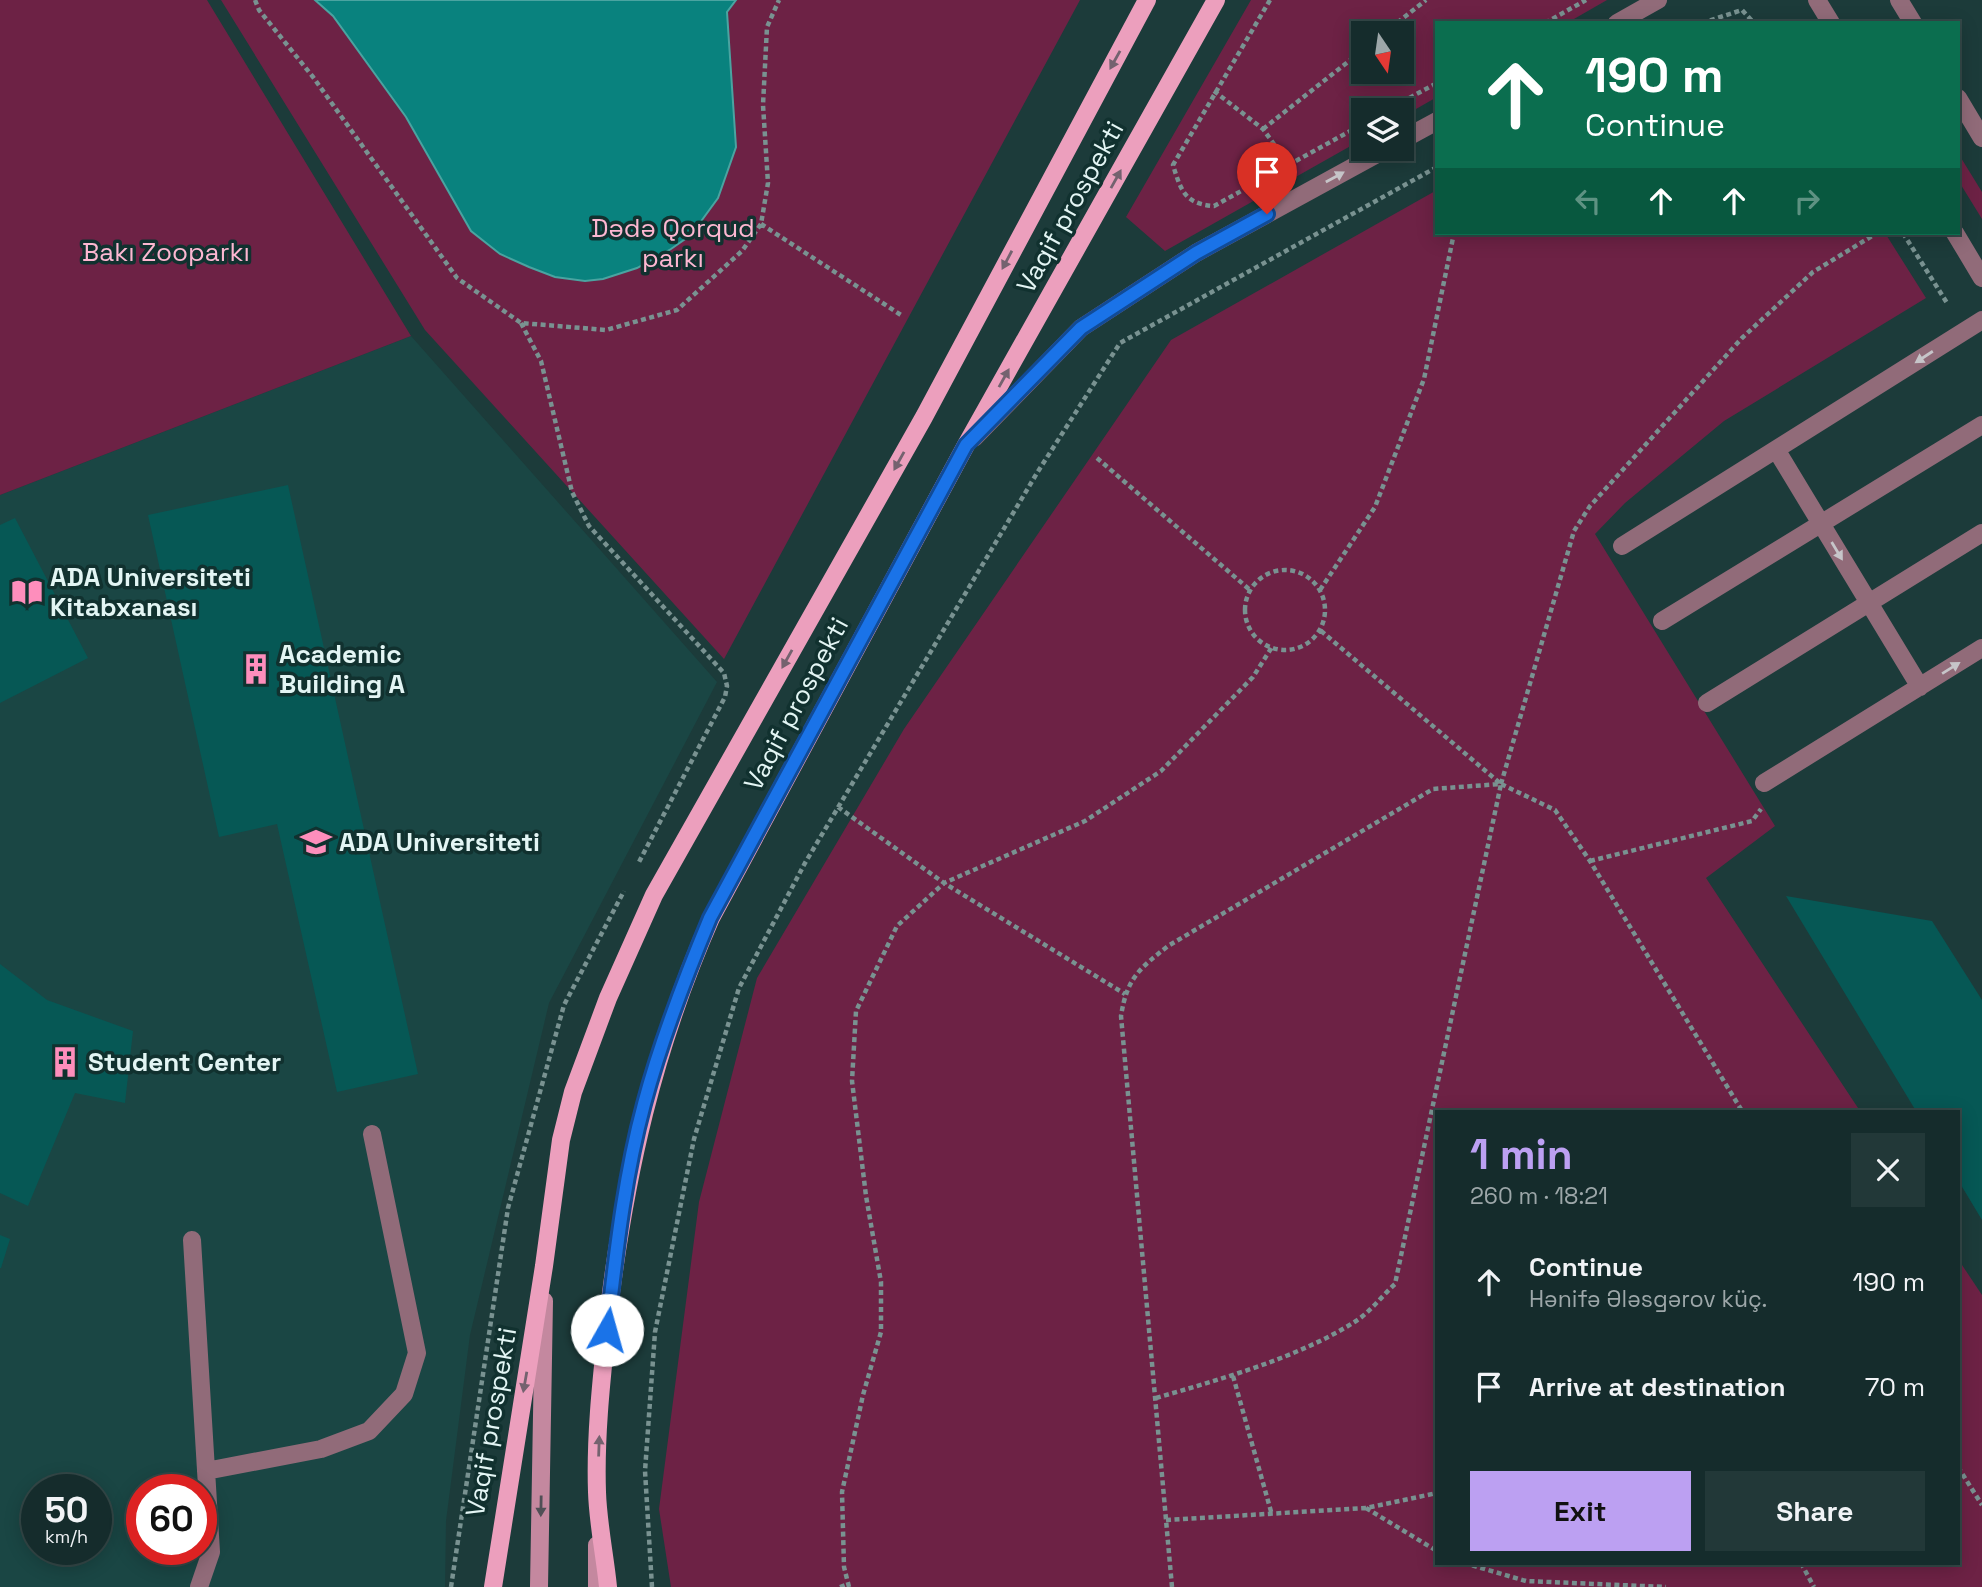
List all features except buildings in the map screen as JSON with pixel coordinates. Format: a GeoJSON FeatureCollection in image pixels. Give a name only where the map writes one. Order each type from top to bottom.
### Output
{"type":"FeatureCollection","features":[{"type":"Feature","properties":{"kind":"main road","name":"Vaqif prospekti"},"geometry":{"type":"LineString","coordinates":[[493,1587],[544,1266],[561,1140],[573,1092],[608,999],[654,895],[924,417],[1147,0]]}},
{"type":"Feature","properties":{"kind":"main road","name":"Vaqif prospekti"},"geometry":{"type":"LineString","coordinates":[[597,1587],[601,1385],[619,1221],[644,1104],[683,980],[710,918],[966,445],[1216,0]]}},
{"type":"Feature","properties":{"kind":"main road","name":"Vaqif prospekti"},"geometry":{"type":"LineString","coordinates":[[539,1587],[544,1266]]}},
{"type":"Feature","properties":{"kind":"main road","name":"Vaqif prospekti"},"geometry":{"type":"LineString","coordinates":[[597,1493],[608,1587]]}},
{"type":"Feature","properties":{"kind":"street"},"geometry":{"type":"LineString","coordinates":[[1621,21],[1658,0]]}},
{"type":"Feature","properties":{"kind":"street"},"geometry":{"type":"LineString","coordinates":[[1817,0],[1830,21]]}},
{"type":"Feature","properties":{"kind":"street"},"geometry":{"type":"LineString","coordinates":[[1899,0],[1912,21]]}},
{"type":"Feature","properties":{"kind":"street"},"geometry":{"type":"LineString","coordinates":[[1960,101],[1982,138]]}},
{"type":"Feature","properties":{"kind":"street"},"geometry":{"type":"LineString","coordinates":[[1414,133],[1435,122]]}},
{"type":"Feature","properties":{"kind":"street"},"geometry":{"type":"LineString","coordinates":[[966,445],[1081,328],[1196,253],[1364,161]]}},
{"type":"Feature","properties":{"kind":"street"},"geometry":{"type":"LineString","coordinates":[[1956,235],[1982,278]]}},
{"type":"Feature","properties":{"kind":"street"},"geometry":{"type":"LineString","coordinates":[[1622,546],[1982,320]]}},
{"type":"Feature","properties":{"kind":"street"},"geometry":{"type":"LineString","coordinates":[[1662,621],[1982,425]]}},
{"type":"Feature","properties":{"kind":"street"},"geometry":{"type":"LineString","coordinates":[[1777,451],[1920,687]]}},
{"type":"Feature","properties":{"kind":"street"},"geometry":{"type":"LineString","coordinates":[[1707,703],[1982,533]]}},
{"type":"Feature","properties":{"kind":"street"},"geometry":{"type":"LineString","coordinates":[[1765,783],[1982,648]]}},
{"type":"Feature","properties":{"kind":"street"},"geometry":{"type":"LineString","coordinates":[[206,1471],[321,1449],[369,1431],[404,1394],[417,1353],[372,1134]]}},
{"type":"Feature","properties":{"kind":"street"},"geometry":{"type":"LineString","coordinates":[[192,1240],[211,1552],[199,1587]]}},
{"type":"Feature","properties":{"kind":"path"},"geometry":{"type":"LineString","coordinates":[[255,0],[259,10],[313,77],[457,278],[521,323],[541,361],[572,492],[589,526],[724,673],[727,686],[725,697]]}},
{"type":"Feature","properties":{"kind":"path"},"geometry":{"type":"LineString","coordinates":[[521,323],[606,330],[677,310],[742,251],[761,224],[768,183],[763,105],[767,27],[779,0]]}},
{"type":"Feature","properties":{"kind":"path"},"geometry":{"type":"LineString","coordinates":[[1270,0],[1172,165],[1181,190],[1196,205],[1214,206],[1351,131]]}},
{"type":"Feature","properties":{"kind":"path"},"geometry":{"type":"LineString","coordinates":[[1399,21],[1426,0]]}},
{"type":"Feature","properties":{"kind":"path"},"geometry":{"type":"LineString","coordinates":[[1549,21],[1586,0]]}},
{"type":"Feature","properties":{"kind":"path"},"geometry":{"type":"LineString","coordinates":[[1708,21],[1742,10],[1752,21]]}},
{"type":"Feature","properties":{"kind":"path"},"geometry":{"type":"LineString","coordinates":[[1264,129],[1351,60]]}},
{"type":"Feature","properties":{"kind":"path"},"geometry":{"type":"LineString","coordinates":[[1409,98],[1435,84]]}},
{"type":"Feature","properties":{"kind":"path"},"geometry":{"type":"LineString","coordinates":[[1214,91],[1264,129],[1289,165]]}},
{"type":"Feature","properties":{"kind":"path"},"geometry":{"type":"LineString","coordinates":[[652,1587],[645,1471],[655,1332],[694,1139],[739,988],[838,807],[1037,473],[1120,344],[1435,168]]}},
{"type":"Feature","properties":{"kind":"path"},"geometry":{"type":"LineString","coordinates":[[761,224],[901,315]]}},
{"type":"Feature","properties":{"kind":"path"},"geometry":{"type":"LineString","coordinates":[[1320,590],[1375,507],[1424,379],[1454,235]]}},
{"type":"Feature","properties":{"kind":"path"},"geometry":{"type":"LineString","coordinates":[[1156,1398],[1233,1376],[1357,1320],[1395,1284],[1502,785],[1574,531],[1590,506],[1742,338],[1813,272],[1874,235]]}},
{"type":"Feature","properties":{"kind":"path"},"geometry":{"type":"LineString","coordinates":[[1904,235],[1947,303]]}},
{"type":"Feature","properties":{"kind":"path"},"geometry":{"type":"LineString","coordinates":[[1097,458],[1250,590]]}},
{"type":"Feature","properties":{"kind":"path"},"geometry":{"type":"LineString","coordinates":[[1285,570],[1311,579],[1320,590],[1325,617],[1320,630],[1299,648],[1285,650],[1259,641],[1246,617],[1250,590],[1271,573],[1285,570]]}},
{"type":"Feature","properties":{"kind":"path"},"geometry":{"type":"LineString","coordinates":[[1320,630],[1502,785],[1555,810],[1590,861],[1741,1110]]}},
{"type":"Feature","properties":{"kind":"path"},"geometry":{"type":"LineString","coordinates":[[840,1587],[849,1585],[844,1567],[842,1492],[863,1395],[881,1332],[881,1282],[866,1196],[852,1081],[856,1012],[897,926],[943,883],[1086,821],[1161,771],[1253,677],[1272,647]]}},
{"type":"Feature","properties":{"kind":"path"},"geometry":{"type":"LineString","coordinates":[[1590,861],[1752,821],[1763,806],[1765,783]]}},
{"type":"Feature","properties":{"kind":"path"},"geometry":{"type":"LineString","coordinates":[[1172,1587],[1121,1016],[1125,994],[1136,971],[1168,946],[1433,789],[1502,785]]}},
{"type":"Feature","properties":{"kind":"path"},"geometry":{"type":"LineString","coordinates":[[838,807],[943,883],[1125,994]]}},
{"type":"Feature","properties":{"kind":"path"},"geometry":{"type":"LineString","coordinates":[[1233,1376],[1272,1515]]}},
{"type":"Feature","properties":{"kind":"path"},"geometry":{"type":"LineString","coordinates":[[1960,1469],[1982,1505]]}},
{"type":"Feature","properties":{"kind":"path"},"geometry":{"type":"LineString","coordinates":[[1166,1520],[1366,1508],[1435,1493]]}},
{"type":"Feature","properties":{"kind":"path"},"geometry":{"type":"LineString","coordinates":[[1366,1508],[1435,1550]]}},
{"type":"Feature","properties":{"kind":"path"},"geometry":{"type":"LineString","coordinates":[[1471,1565],[1526,1581],[1666,1587]]}},
{"type":"Feature","properties":{"kind":"path"},"geometry":{"type":"LineString","coordinates":[[1802,1565],[1814,1587]]}},
{"type":"Feature","properties":{"kind":"shaded area","name":"ADA Universiteti"},"geometry":{"type":"Polygon","coordinates":[[[411,336],[717,682],[549,1003],[470,1335],[446,1521],[445,1587],[0,1587],[0,495],[411,336]]]}},
{"type":"Feature","properties":{"kind":"green space","name":"Bakı Zooparkı"},"geometry":{"type":"Polygon","coordinates":[[[0,0],[207,0],[411,336],[0,495],[0,0]]]}},
{"type":"Feature","properties":{"kind":"green space","name":"Dədə Qorqud parkı"},"geometry":{"type":"Polygon","coordinates":[[[221,0],[1080,0],[724,659],[425,330],[221,0]]]}},
{"type":"Feature","properties":{"kind":"green space"},"geometry":{"type":"Polygon","coordinates":[[[1251,0],[1607,0],[1570,21],[1435,21],[1435,98],[1414,110],[1414,98],[1351,98],[1351,146],[1165,251],[1126,217],[1251,0]]]}},
{"type":"Feature","properties":{"kind":"green space"},"geometry":{"type":"Polygon","coordinates":[[[1960,156],[1982,192],[1982,219],[1960,183],[1960,156]]]}},
{"type":"Feature","properties":{"kind":"green space"},"geometry":{"type":"Polygon","coordinates":[[[1435,191],[1435,235],[1886,235],[1926,298],[1724,421],[1625,503],[1595,534],[1775,826],[1706,878],[1859,1110],[1435,1110],[1435,1565],[1960,1565],[1960,1262],[1982,1295],[1982,1587],[671,1587],[659,1509],[699,1202],[757,978],[904,729],[1171,340],[1435,191]]]}},
{"type":"Feature","properties":{"kind":"water"},"geometry":{"type":"Polygon","coordinates":[[[315,0],[736,0],[727,12],[736,147],[718,198],[691,235],[637,268],[603,279],[585,281],[555,277],[500,254],[471,231],[406,117],[333,16],[315,0]]]}},
{"type":"Feature","properties":{"kind":"place","name":"ADA Universiteti Kitabxanası"},"geometry":{"type":"Point","coordinates":[27,592]}},
{"type":"Feature","properties":{"kind":"place","name":"Academic Building A"},"geometry":{"type":"Point","coordinates":[256,669]}},
{"type":"Feature","properties":{"kind":"place","name":"ADA Universiteti"},"geometry":{"type":"Point","coordinates":[316,842]}},
{"type":"Feature","properties":{"kind":"place","name":"Student Center"},"geometry":{"type":"Point","coordinates":[65,1062]}},
{"type":"Feature","properties":{"kind":"route"},"geometry":{"type":"LineString","coordinates":[[607,1330],[619,1221],[644,1104],[683,980],[710,918],[966,445],[1081,328],[1196,253],[1267,214]]}}]}
